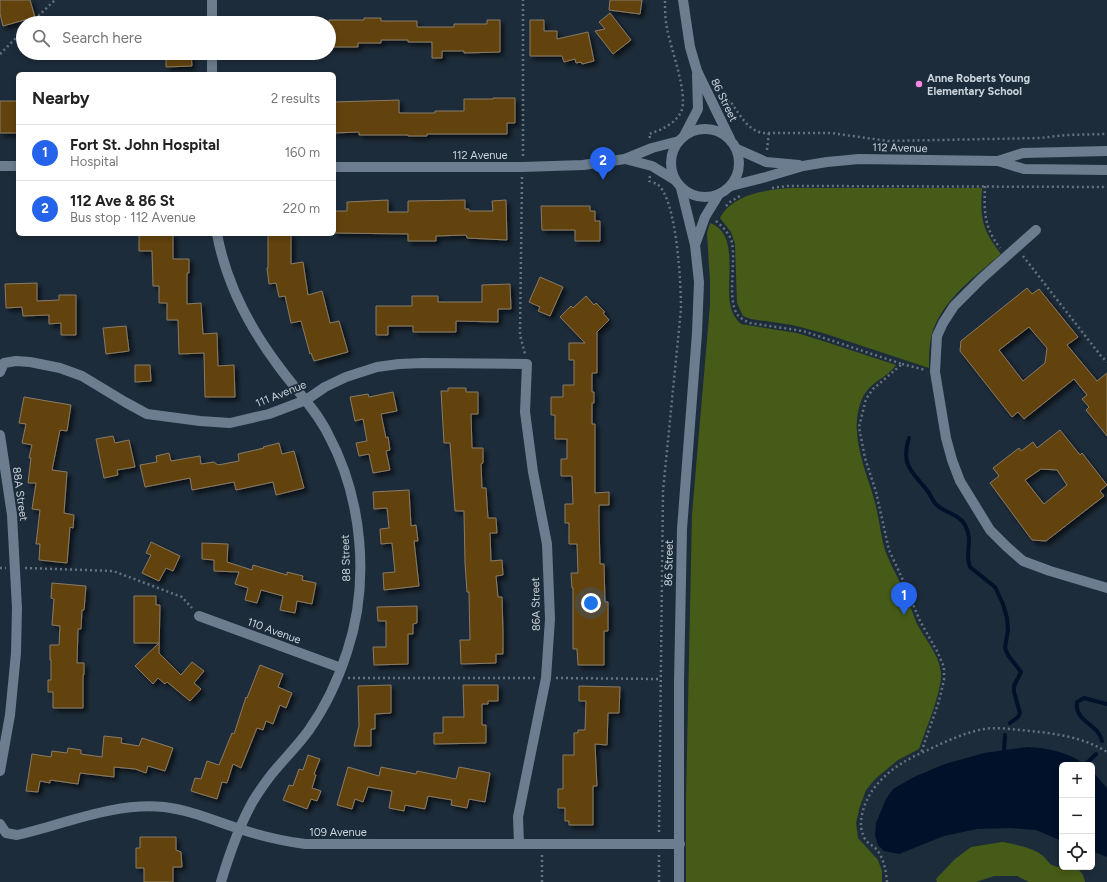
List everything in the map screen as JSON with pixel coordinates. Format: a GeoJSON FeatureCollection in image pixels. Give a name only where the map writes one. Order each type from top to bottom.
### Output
{"type":"FeatureCollection","features":[{"type":"Feature","properties":{"kind":"street"},"geometry":{"type":"LineString","coordinates":[[212,0],[212,16]]}},
{"type":"Feature","properties":{"kind":"street","name":"86 Street"},"geometry":{"type":"LineString","coordinates":[[683,0],[690,47],[697,71],[730,139]]}},
{"type":"Feature","properties":{"kind":"street"},"geometry":{"type":"LineString","coordinates":[[212,60],[212,72]]}},
{"type":"Feature","properties":{"kind":"street","name":"86 Street"},"geometry":{"type":"LineString","coordinates":[[682,138],[698,109],[697,71]]}},
{"type":"Feature","properties":{"kind":"street"},"geometry":{"type":"LineString","coordinates":[[707,130],[718,132],[730,139],[737,149],[739,167],[737,176],[731,186],[719,194],[708,197],[698,197],[688,194],[678,184],[672,169],[674,150],[682,138],[696,131],[707,130]]}},
{"type":"Feature","properties":{"kind":"street","name":"112 Avenue"},"geometry":{"type":"LineString","coordinates":[[336,167],[583,165],[625,159],[682,138]]}},
{"type":"Feature","properties":{"kind":"street","name":"112 Avenue"},"geometry":{"type":"LineString","coordinates":[[737,149],[766,162],[803,166]]}},
{"type":"Feature","properties":{"kind":"street","name":"112 Avenue"},"geometry":{"type":"LineString","coordinates":[[998,161],[1024,153],[1107,151]]}},
{"type":"Feature","properties":{"kind":"street","name":"112 Avenue"},"geometry":{"type":"LineString","coordinates":[[625,159],[652,166],[678,184]]}},
{"type":"Feature","properties":{"kind":"street","name":"112 Avenue"},"geometry":{"type":"LineString","coordinates":[[731,186],[766,178],[803,166],[859,159],[998,161],[1024,169],[1107,170]]}},
{"type":"Feature","properties":{"kind":"street"},"geometry":{"type":"LineString","coordinates":[[0,166],[16,166]]}},
{"type":"Feature","properties":{"kind":"street","name":"86 Street"},"geometry":{"type":"LineString","coordinates":[[678,184],[695,245],[699,282],[699,306],[682,529],[679,682],[679,882]]}},
{"type":"Feature","properties":{"kind":"street","name":"86 Street"},"geometry":{"type":"LineString","coordinates":[[695,245],[705,217],[719,194]]}},
{"type":"Feature","properties":{"kind":"street"},"geometry":{"type":"LineString","coordinates":[[1036,230],[970,290],[954,306],[943,323],[938,336],[935,372],[946,438],[960,481],[990,530],[1006,546],[1024,561],[1050,571],[1107,588]]}},
{"type":"Feature","properties":{"kind":"street","name":"88 Street"},"geometry":{"type":"LineString","coordinates":[[217,236],[221,255],[229,280],[256,335],[277,365],[306,400],[328,433],[346,477],[351,494],[360,556],[358,606],[355,627],[337,678],[318,716],[299,743],[274,770],[253,802],[228,859],[222,882]]}},
{"type":"Feature","properties":{"kind":"street","name":"111 Avenue"},"geometry":{"type":"LineString","coordinates":[[2,368],[16,361],[30,362],[60,368],[82,376],[147,414],[172,418],[230,423],[269,414],[306,400],[325,387],[346,377],[376,367],[423,363],[527,364]]}},
{"type":"Feature","properties":{"kind":"street","name":"86A Street"},"geometry":{"type":"LineString","coordinates":[[519,844],[518,817],[546,678],[550,618],[547,544],[533,472],[525,412],[527,364]]}},
{"type":"Feature","properties":{"kind":"street","name":"88A Street"},"geometry":{"type":"LineString","coordinates":[[0,435],[12,515],[17,608],[16,653],[10,715],[0,771]]}},
{"type":"Feature","properties":{"kind":"street","name":"110 Avenue"},"geometry":{"type":"LineString","coordinates":[[199,616],[341,668]]}},
{"type":"Feature","properties":{"kind":"street","name":"109 Avenue"},"geometry":{"type":"LineString","coordinates":[[0,824],[6,833],[17,835],[113,810],[134,807],[164,807],[208,817],[240,829],[272,838],[305,844],[680,844]]}},
{"type":"Feature","properties":{"kind":"path"},"geometry":{"type":"LineString","coordinates":[[38,16],[55,0]]}},
{"type":"Feature","properties":{"kind":"path"},"geometry":{"type":"LineString","coordinates":[[523,0],[523,156]]}},
{"type":"Feature","properties":{"kind":"path"},"geometry":{"type":"LineString","coordinates":[[651,141],[649,134],[667,127],[680,113],[683,106],[680,82],[667,27],[665,0]]}},
{"type":"Feature","properties":{"kind":"path"},"geometry":{"type":"LineString","coordinates":[[0,54],[16,38]]}},
{"type":"Feature","properties":{"kind":"path"},"geometry":{"type":"LineString","coordinates":[[720,105],[730,101],[746,124],[755,131],[762,133],[831,133],[888,140],[1039,138],[1067,135],[1107,134]]}},
{"type":"Feature","properties":{"kind":"path"},"geometry":{"type":"LineString","coordinates":[[766,155],[769,132]]}},
{"type":"Feature","properties":{"kind":"path"},"geometry":{"type":"LineString","coordinates":[[651,172],[649,181],[658,184],[667,200],[677,244],[681,279],[681,309],[663,491],[659,882]]}},
{"type":"Feature","properties":{"kind":"path"},"geometry":{"type":"LineString","coordinates":[[522,179],[520,335],[527,364]]}},
{"type":"Feature","properties":{"kind":"path"},"geometry":{"type":"LineString","coordinates":[[769,188],[787,186],[1107,187]]}},
{"type":"Feature","properties":{"kind":"path"},"geometry":{"type":"LineString","coordinates":[[985,186],[984,212],[987,228],[992,238],[1007,256]]}},
{"type":"Feature","properties":{"kind":"path"},"geometry":{"type":"LineString","coordinates":[[724,207],[730,202],[744,195]]}},
{"type":"Feature","properties":{"kind":"path"},"geometry":{"type":"LineString","coordinates":[[710,219],[716,221],[723,227],[732,242],[734,304],[737,314],[744,320],[750,323],[803,332],[902,364],[935,372]]}},
{"type":"Feature","properties":{"kind":"path"},"geometry":{"type":"LineString","coordinates":[[1016,248],[1107,362]]}},
{"type":"Feature","properties":{"kind":"path"},"geometry":{"type":"LineString","coordinates":[[902,364],[873,388],[866,398],[859,427],[865,458],[876,492],[889,550],[920,621],[944,667],[944,680],[921,753]]}},
{"type":"Feature","properties":{"kind":"path"},"geometry":{"type":"LineString","coordinates":[[0,568],[113,571],[182,597],[199,616]]}},
{"type":"Feature","properties":{"kind":"path"},"geometry":{"type":"LineString","coordinates":[[337,678],[661,679]]}},
{"type":"Feature","properties":{"kind":"path"},"geometry":{"type":"LineString","coordinates":[[887,882],[884,863],[877,850],[864,839],[861,828],[862,814],[868,796],[875,786],[888,773],[906,759],[960,736],[998,728],[1046,732],[1075,738],[1107,752]]}},
{"type":"Feature","properties":{"kind":"path"},"geometry":{"type":"LineString","coordinates":[[542,844],[542,882]]}},
{"type":"Feature","properties":{"kind":"green space"},"geometry":{"type":"Polygon","coordinates":[[[790,188],[982,188],[981,208],[986,230],[1001,254],[965,285],[942,313],[932,333],[929,351],[929,368],[823,333],[792,325],[751,319],[743,316],[737,303],[735,244],[731,232],[720,218],[733,203],[741,198],[760,192],[790,188]]]}},
{"type":"Feature","properties":{"kind":"green space"},"geometry":{"type":"Polygon","coordinates":[[[710,223],[720,229],[725,237],[730,260],[729,298],[733,313],[741,324],[797,333],[896,365],[888,374],[869,388],[865,393],[858,411],[857,437],[859,449],[876,505],[885,550],[906,595],[916,622],[938,660],[941,681],[936,701],[919,749],[898,760],[875,779],[866,790],[860,806],[856,823],[858,838],[878,860],[882,871],[882,882],[686,882],[686,799],[692,514],[710,305],[707,233],[710,223]]]}},
{"type":"Feature","properties":{"kind":"green space"},"geometry":{"type":"Polygon","coordinates":[[[1002,842],[1018,845],[1039,853],[1051,864],[1059,867],[1059,870],[1080,871],[1085,882],[1029,882],[1017,876],[994,876],[976,882],[937,882],[936,879],[955,859],[971,847],[1002,842]]]}},
{"type":"Feature","properties":{"kind":"water"},"geometry":{"type":"Polygon","coordinates":[[[1027,747],[1042,748],[1065,754],[1080,762],[1059,762],[1059,840],[1036,830],[1011,828],[977,829],[944,836],[899,854],[884,851],[878,845],[875,836],[876,823],[886,799],[893,789],[914,777],[945,764],[984,753],[1027,747]]]}},
{"type":"Feature","properties":{"kind":"water"},"geometry":{"type":"Polygon","coordinates":[[[1095,774],[1107,788],[1107,857],[1095,852],[1095,774]]]}},
{"type":"Feature","properties":{"kind":"building"},"geometry":{"type":"Polygon","coordinates":[[[0,0],[30,0],[35,16],[16,16],[16,22],[3,26],[0,14],[0,0]]]}},
{"type":"Feature","properties":{"kind":"building"},"geometry":{"type":"Polygon","coordinates":[[[610,0],[642,0],[640,14],[609,10],[610,0]]]}},
{"type":"Feature","properties":{"kind":"building"},"geometry":{"type":"Polygon","coordinates":[[[610,13],[631,40],[613,54],[595,31],[605,29],[599,22],[610,13]]]}},
{"type":"Feature","properties":{"kind":"building"},"geometry":{"type":"Polygon","coordinates":[[[364,18],[381,18],[381,21],[417,21],[417,27],[454,27],[454,24],[487,24],[487,20],[500,20],[500,52],[464,53],[464,51],[442,51],[442,58],[432,58],[432,42],[408,42],[408,40],[381,40],[381,43],[358,43],[358,47],[336,47],[336,20],[364,20],[364,18]]]}},
{"type":"Feature","properties":{"kind":"building"},"geometry":{"type":"Polygon","coordinates":[[[530,20],[544,20],[544,31],[557,31],[557,39],[588,32],[594,61],[582,64],[581,62],[576,63],[575,59],[564,62],[562,56],[530,56],[530,20]]]}},
{"type":"Feature","properties":{"kind":"building"},"geometry":{"type":"Polygon","coordinates":[[[166,60],[192,60],[192,66],[166,67],[166,60]]]}},
{"type":"Feature","properties":{"kind":"building"},"geometry":{"type":"Polygon","coordinates":[[[515,98],[515,123],[507,123],[507,134],[427,134],[427,136],[408,136],[359,135],[359,132],[336,133],[336,102],[399,100],[399,113],[435,113],[435,111],[464,111],[464,99],[515,98]]]}},
{"type":"Feature","properties":{"kind":"building"},"geometry":{"type":"Polygon","coordinates":[[[0,101],[16,101],[16,133],[0,133],[0,101]]]}},
{"type":"Feature","properties":{"kind":"building"},"geometry":{"type":"Polygon","coordinates":[[[388,200],[388,212],[408,212],[408,201],[465,200],[465,209],[469,209],[469,211],[493,211],[492,201],[506,200],[507,240],[467,238],[466,235],[436,236],[436,241],[408,241],[408,234],[336,233],[336,211],[347,211],[347,202],[388,200]]]}},
{"type":"Feature","properties":{"kind":"building"},"geometry":{"type":"Polygon","coordinates":[[[541,206],[590,206],[590,211],[595,211],[595,221],[600,221],[600,241],[575,241],[575,230],[542,230],[541,206]]]}},
{"type":"Feature","properties":{"kind":"building"},"geometry":{"type":"Polygon","coordinates":[[[139,236],[173,236],[173,259],[189,259],[189,273],[187,273],[187,304],[201,303],[203,334],[217,333],[218,366],[234,365],[235,397],[205,397],[204,353],[179,354],[178,320],[167,320],[167,303],[159,303],[159,286],[153,286],[152,251],[139,251],[139,236]]]}},
{"type":"Feature","properties":{"kind":"building"},"geometry":{"type":"Polygon","coordinates":[[[268,236],[291,236],[291,264],[303,262],[308,295],[322,291],[330,323],[339,321],[348,352],[314,361],[311,353],[310,354],[301,321],[291,323],[285,296],[279,297],[276,283],[269,284],[268,236]]]}},
{"type":"Feature","properties":{"kind":"building"},"geometry":{"type":"Polygon","coordinates":[[[540,277],[563,287],[550,316],[538,311],[540,307],[529,302],[540,277]]]}},
{"type":"Feature","properties":{"kind":"building"},"geometry":{"type":"Polygon","coordinates":[[[37,283],[37,301],[59,300],[59,295],[76,295],[76,335],[61,335],[61,323],[49,324],[49,315],[23,316],[22,307],[6,308],[5,284],[37,283]]]}},
{"type":"Feature","properties":{"kind":"building"},"geometry":{"type":"Polygon","coordinates":[[[510,284],[511,309],[498,309],[498,322],[456,321],[456,332],[413,332],[413,326],[388,326],[388,335],[376,335],[376,306],[412,306],[412,296],[438,296],[438,302],[482,302],[482,285],[510,284]]]}},
{"type":"Feature","properties":{"kind":"building"},"geometry":{"type":"Polygon","coordinates":[[[1027,288],[1032,294],[1039,289],[1078,337],[1067,345],[1097,381],[1107,373],[1107,436],[1086,410],[1089,407],[1082,399],[1087,395],[1074,379],[1024,419],[1018,412],[1012,417],[960,351],[961,341],[1027,288]],[[1029,327],[999,350],[1023,381],[1045,363],[1047,348],[1029,327]]]}},
{"type":"Feature","properties":{"kind":"building"},"geometry":{"type":"Polygon","coordinates":[[[586,296],[594,305],[596,303],[605,312],[603,313],[609,320],[597,332],[597,373],[592,373],[592,392],[594,392],[594,403],[592,403],[592,424],[595,424],[595,493],[609,492],[609,505],[599,505],[600,564],[604,564],[605,602],[608,602],[608,631],[604,631],[604,665],[578,665],[577,649],[573,649],[573,588],[571,573],[578,573],[577,544],[569,544],[569,523],[565,523],[565,504],[573,504],[572,476],[561,476],[561,459],[567,459],[567,439],[555,439],[555,415],[551,415],[551,397],[563,397],[563,385],[574,385],[574,360],[569,360],[569,343],[585,343],[560,317],[571,306],[573,308],[586,296]]]}},
{"type":"Feature","properties":{"kind":"building"},"geometry":{"type":"Polygon","coordinates":[[[126,326],[129,351],[106,354],[103,328],[126,326]]]}},
{"type":"Feature","properties":{"kind":"building"},"geometry":{"type":"Polygon","coordinates":[[[135,365],[150,365],[151,381],[135,382],[135,365]]]}},
{"type":"Feature","properties":{"kind":"building"},"geometry":{"type":"Polygon","coordinates":[[[448,388],[466,388],[466,392],[478,392],[478,414],[471,414],[472,448],[483,448],[483,463],[481,464],[482,488],[486,488],[488,518],[496,518],[497,533],[490,533],[491,561],[502,560],[503,575],[496,576],[498,597],[502,597],[503,654],[496,654],[496,663],[461,664],[460,640],[470,640],[469,592],[467,592],[465,563],[464,511],[455,511],[450,443],[444,443],[441,391],[448,391],[448,388]]]}},
{"type":"Feature","properties":{"kind":"building"},"geometry":{"type":"Polygon","coordinates":[[[393,392],[397,411],[381,414],[386,438],[388,437],[390,450],[386,451],[390,470],[373,473],[369,454],[359,456],[356,443],[367,441],[363,419],[355,421],[350,397],[368,394],[369,397],[393,392]]]}},
{"type":"Feature","properties":{"kind":"building"},"geometry":{"type":"Polygon","coordinates":[[[24,397],[71,405],[67,431],[60,430],[52,470],[67,472],[64,513],[74,515],[73,528],[70,527],[67,563],[39,560],[40,544],[36,544],[40,510],[32,509],[36,483],[28,483],[31,458],[29,458],[32,445],[22,443],[26,424],[19,423],[24,397]]]}},
{"type":"Feature","properties":{"kind":"building"},"geometry":{"type":"Polygon","coordinates":[[[1060,430],[1080,455],[1082,453],[1107,485],[1100,491],[1104,496],[1046,541],[1032,540],[990,483],[999,476],[993,468],[1019,448],[1021,451],[1033,442],[1037,448],[1060,430]],[[1041,469],[1025,480],[1044,504],[1067,485],[1057,470],[1041,469]]]}},
{"type":"Feature","properties":{"kind":"building"},"geometry":{"type":"Polygon","coordinates":[[[113,436],[115,443],[129,440],[135,467],[117,470],[118,475],[104,478],[96,439],[113,436]]]}},
{"type":"Feature","properties":{"kind":"building"},"geometry":{"type":"Polygon","coordinates":[[[279,443],[282,454],[294,451],[304,488],[276,495],[273,482],[236,490],[234,482],[192,490],[190,478],[145,487],[140,465],[157,462],[156,456],[169,453],[171,461],[200,456],[201,464],[214,462],[218,465],[239,461],[238,454],[279,443]]]}},
{"type":"Feature","properties":{"kind":"building"},"geometry":{"type":"Polygon","coordinates":[[[409,490],[411,526],[416,525],[418,541],[414,541],[419,586],[384,590],[383,573],[395,572],[392,543],[381,544],[380,529],[389,528],[387,508],[374,509],[373,492],[409,490]]]}},
{"type":"Feature","properties":{"kind":"building"},"geometry":{"type":"Polygon","coordinates":[[[151,542],[180,556],[173,571],[166,568],[159,581],[142,573],[151,555],[146,553],[151,542]]]}},
{"type":"Feature","properties":{"kind":"building"},"geometry":{"type":"Polygon","coordinates":[[[202,543],[228,544],[227,562],[252,570],[253,565],[287,575],[287,572],[303,576],[302,580],[316,583],[312,604],[297,601],[295,613],[280,610],[283,596],[261,590],[257,603],[245,600],[248,588],[235,584],[239,572],[214,571],[214,560],[202,559],[202,543]]]}},
{"type":"Feature","properties":{"kind":"building"},"geometry":{"type":"Polygon","coordinates":[[[52,583],[86,586],[84,610],[82,610],[81,629],[78,629],[77,663],[84,663],[83,708],[53,708],[53,692],[48,692],[48,680],[51,680],[50,645],[59,645],[60,626],[52,625],[54,599],[51,598],[52,583]]]}},
{"type":"Feature","properties":{"kind":"building"},"geometry":{"type":"Polygon","coordinates":[[[134,596],[156,596],[156,605],[160,605],[159,653],[181,675],[192,662],[204,671],[194,683],[201,689],[190,701],[167,682],[165,684],[158,678],[153,684],[135,666],[159,643],[134,643],[134,596]]]}},
{"type":"Feature","properties":{"kind":"building"},"geometry":{"type":"Polygon","coordinates":[[[417,606],[417,623],[413,624],[413,634],[408,634],[408,664],[374,665],[373,647],[386,647],[386,621],[378,621],[377,607],[417,606]]]}},
{"type":"Feature","properties":{"kind":"building"},"geometry":{"type":"Polygon","coordinates":[[[260,665],[283,674],[278,687],[292,693],[286,708],[280,705],[273,724],[266,721],[263,730],[257,728],[241,768],[233,764],[227,783],[222,782],[217,799],[191,791],[195,778],[201,779],[207,761],[219,765],[232,733],[234,734],[246,697],[247,698],[260,665]]]}},
{"type":"Feature","properties":{"kind":"building"},"geometry":{"type":"Polygon","coordinates":[[[391,685],[391,713],[375,714],[375,729],[371,729],[371,746],[354,746],[359,726],[358,686],[391,685]]]}},
{"type":"Feature","properties":{"kind":"building"},"geometry":{"type":"Polygon","coordinates":[[[463,685],[498,685],[498,701],[488,701],[488,704],[482,704],[482,725],[486,725],[486,743],[434,744],[434,733],[443,733],[443,717],[464,717],[463,685]]]}},
{"type":"Feature","properties":{"kind":"building"},"geometry":{"type":"Polygon","coordinates":[[[579,686],[620,687],[619,713],[608,713],[607,745],[595,744],[597,786],[593,786],[593,825],[569,825],[569,821],[565,821],[565,808],[558,808],[558,789],[563,789],[563,755],[574,755],[574,733],[578,733],[578,730],[585,730],[586,701],[579,701],[579,686]]]}},
{"type":"Feature","properties":{"kind":"building"},"geometry":{"type":"Polygon","coordinates":[[[104,736],[122,738],[121,743],[139,746],[142,738],[173,748],[165,771],[148,766],[146,773],[135,769],[114,767],[114,777],[80,773],[78,784],[50,780],[50,783],[40,781],[38,792],[26,791],[32,754],[51,757],[52,751],[67,753],[68,748],[81,750],[81,754],[102,757],[104,736]]]}},
{"type":"Feature","properties":{"kind":"building"},"geometry":{"type":"Polygon","coordinates":[[[308,755],[320,759],[314,774],[316,775],[312,788],[321,791],[317,801],[311,799],[307,809],[283,800],[289,785],[293,786],[299,769],[303,770],[308,755]]]}},
{"type":"Feature","properties":{"kind":"building"},"geometry":{"type":"Polygon","coordinates":[[[348,767],[379,776],[381,767],[416,774],[417,771],[456,779],[459,767],[490,773],[485,802],[469,799],[467,808],[451,805],[452,800],[428,796],[425,809],[405,805],[404,811],[389,808],[392,791],[368,787],[363,802],[355,799],[352,809],[337,805],[348,767]]]}},
{"type":"Feature","properties":{"kind":"building"},"geometry":{"type":"Polygon","coordinates":[[[140,837],[176,837],[176,850],[181,852],[182,867],[173,867],[173,882],[144,882],[144,868],[136,868],[136,848],[140,848],[140,837]]]}},
{"type":"Feature","properties":{"kind":"waterway"},"geometry":{"type":"LineString","coordinates":[[909,438],[906,454],[908,466],[915,477],[928,491],[936,504],[941,509],[956,516],[965,525],[969,537],[968,562],[970,567],[995,587],[1003,604],[1007,618],[1008,630],[1005,648],[1008,655],[1021,672],[1014,686],[1014,692],[1020,713],[1018,717],[1010,723]]}},
{"type":"Feature","properties":{"kind":"waterway"},"geometry":{"type":"LineString","coordinates":[[1102,741],[1100,735],[1079,714],[1077,702],[1084,698],[1107,704]]}},
{"type":"Feature","properties":{"kind":"waterway"},"geometry":{"type":"LineString","coordinates":[[1004,750],[1005,735]]}},
{"type":"Feature","properties":{"kind":"waterway"},"geometry":{"type":"LineString","coordinates":[[1088,762],[1096,754]]}},
{"type":"Feature","properties":{"kind":"place","name":"Anne Roberts Young Elementary School"},"geometry":{"type":"Point","coordinates":[919,84]}},
{"type":"Feature","properties":{"kind":"place","name":"112 Ave & 86 St"},"geometry":{"type":"Point","coordinates":[603,180]}},
{"type":"Feature","properties":{"kind":"place","name":"Fort St. John Hospital"},"geometry":{"type":"Point","coordinates":[904,615]}}]}
